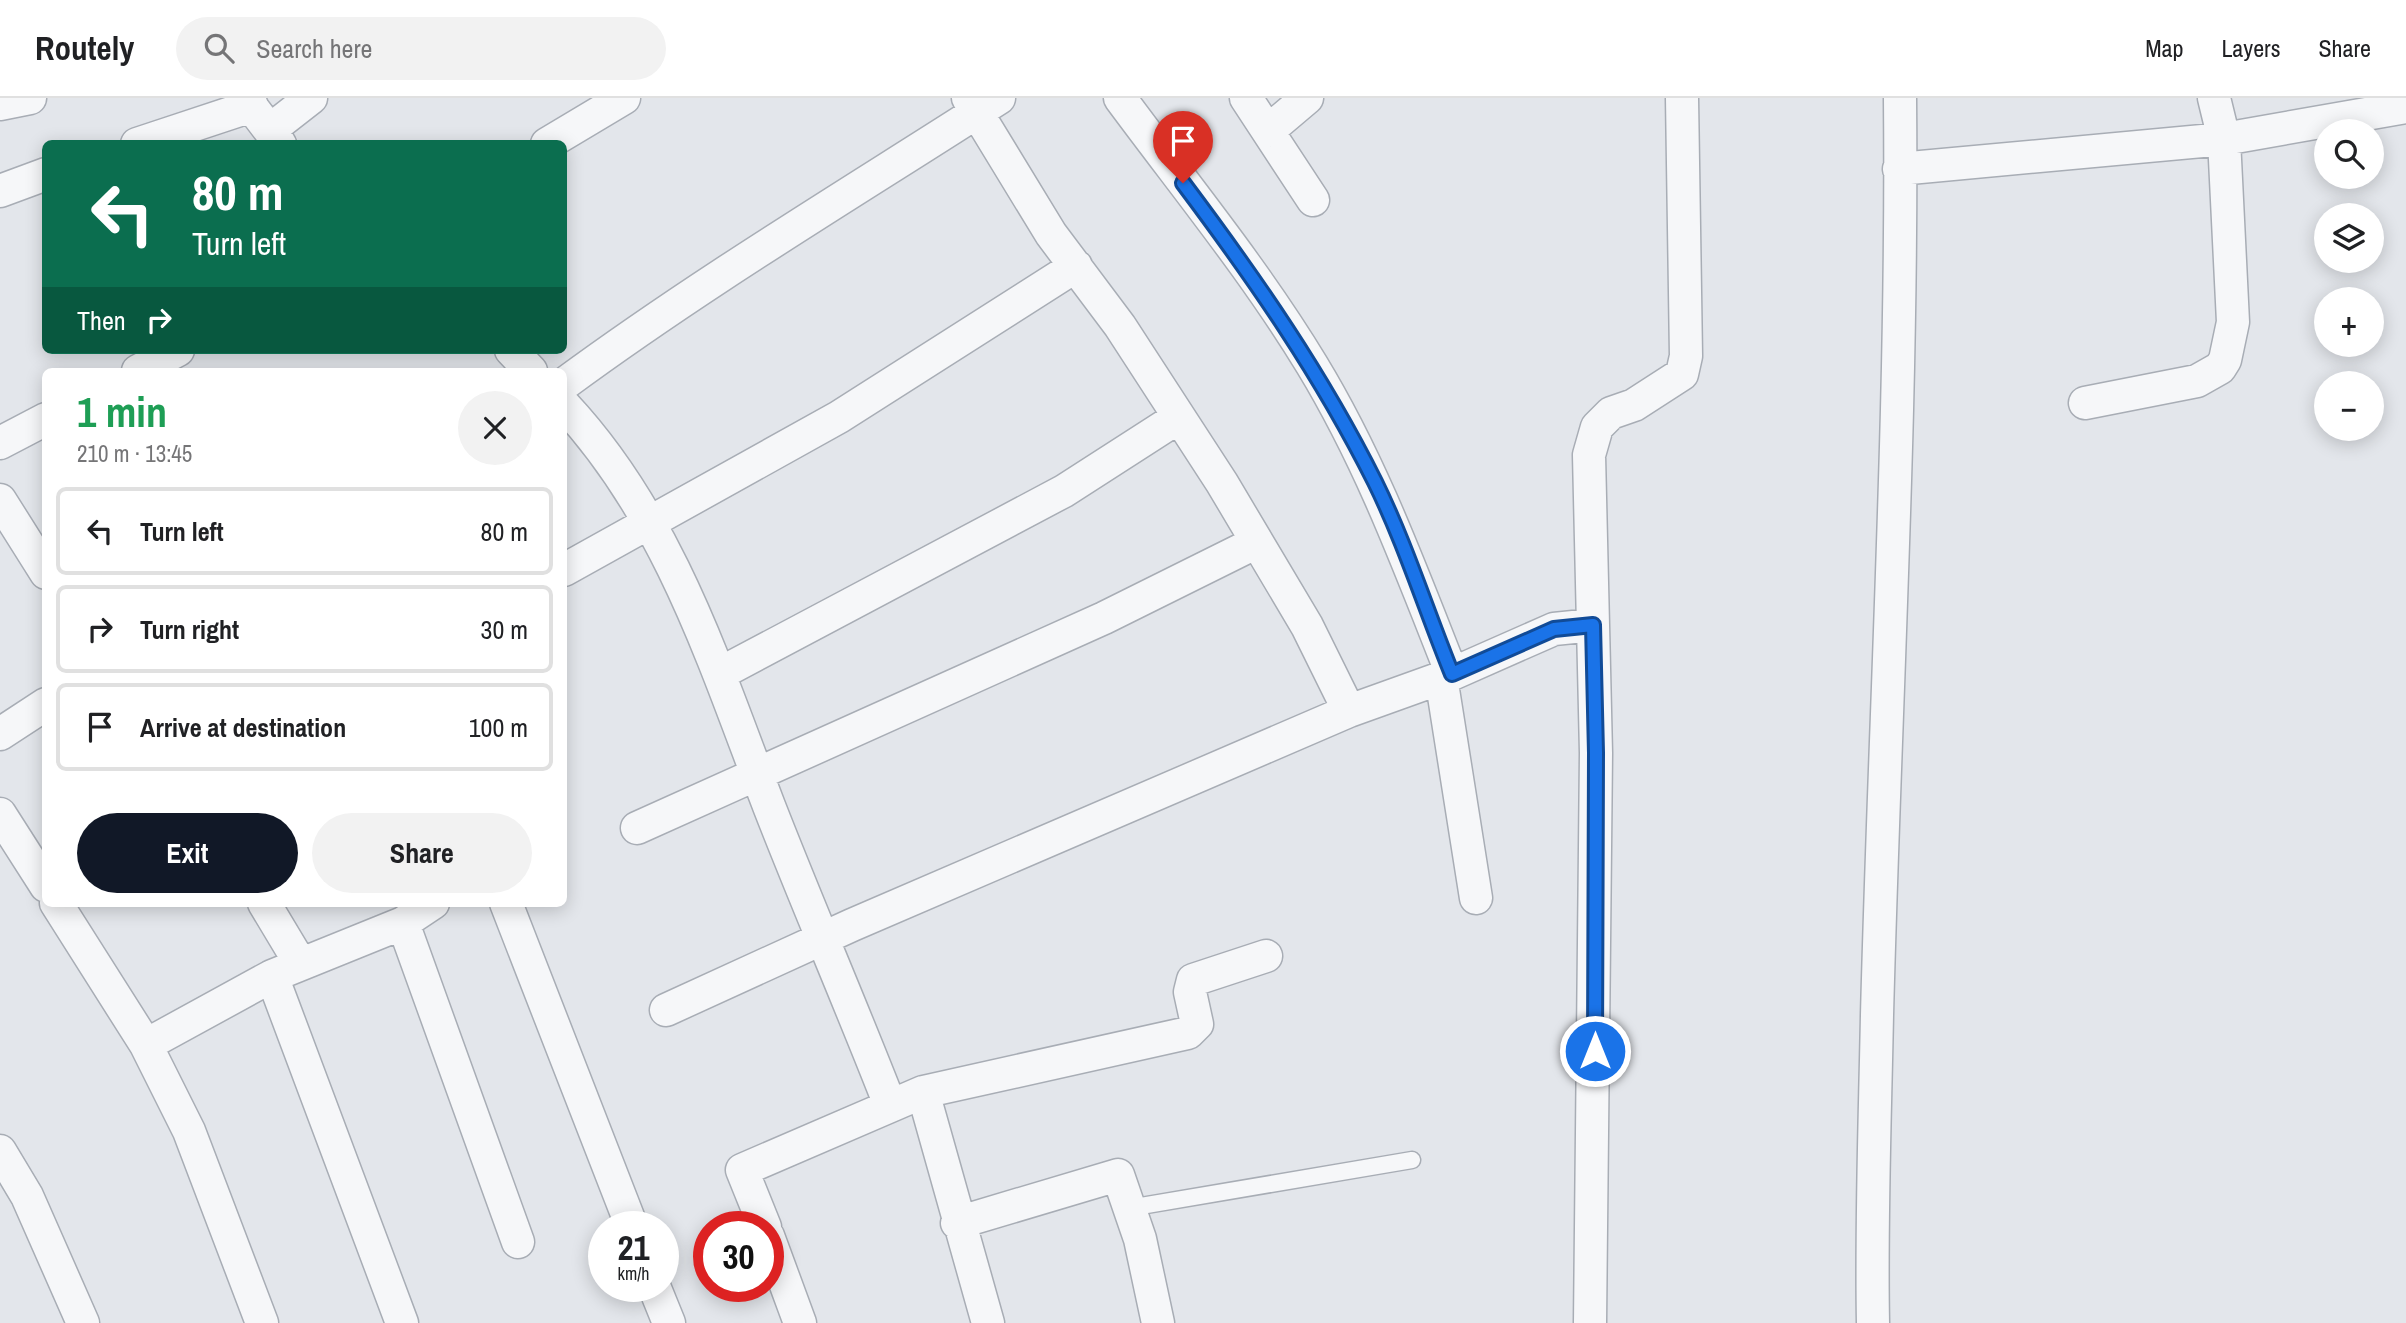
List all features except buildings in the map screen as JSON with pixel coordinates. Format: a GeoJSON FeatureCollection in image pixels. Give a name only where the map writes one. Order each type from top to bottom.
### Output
{"type":"FeatureCollection","features":[{"type":"Feature","properties":{"kind":"street"},"geometry":{"type":"LineString","coordinates":[[0,104],[30,98]]}},
{"type":"Feature","properties":{"kind":"street"},"geometry":{"type":"LineString","coordinates":[[157,140],[262,119],[312,98]]}},
{"type":"Feature","properties":{"kind":"street"},"geometry":{"type":"LineString","coordinates":[[554,140],[624,98]]}},
{"type":"Feature","properties":{"kind":"street"},"geometry":{"type":"LineString","coordinates":[[1120,98],[1262,289],[1312,365],[1376,485],[1446,675],[1476,898]]}},
{"type":"Feature","properties":{"kind":"street"},"geometry":{"type":"LineString","coordinates":[[1246,98],[1313,200]]}},
{"type":"Feature","properties":{"kind":"street"},"geometry":{"type":"LineString","coordinates":[[1268,131],[1307,98]]}},
{"type":"Feature","properties":{"kind":"street"},"geometry":{"type":"LineString","coordinates":[[1590,1323],[1596,793],[1589,455],[1597,427],[1611,413],[1634,405],[1682,374],[1686,356],[1682,98]]}},
{"type":"Feature","properties":{"kind":"street"},"geometry":{"type":"LineString","coordinates":[[1873,1323],[1872,1247],[1882,845],[1898,402],[1900,98]]}},
{"type":"Feature","properties":{"kind":"street"},"geometry":{"type":"LineString","coordinates":[[2085,403],[2197,381],[2220,368],[2225,360],[2233,322],[2224,139],[2214,98]]}},
{"type":"Feature","properties":{"kind":"street"},"geometry":{"type":"LineString","coordinates":[[567,382],[620,343],[981,103],[1051,234],[1076,266],[1179,417],[1257,542],[1307,626],[1349,711]]}},
{"type":"Feature","properties":{"kind":"street"},"geometry":{"type":"LineString","coordinates":[[1899,169],[2224,139],[2406,107]]}},
{"type":"Feature","properties":{"kind":"street"},"geometry":{"type":"LineString","coordinates":[[0,191],[42,175]]}},
{"type":"Feature","properties":{"kind":"street"},"geometry":{"type":"LineString","coordinates":[[567,568],[839,417],[1076,266]]}},
{"type":"Feature","properties":{"kind":"street"},"geometry":{"type":"LineString","coordinates":[[144,368],[170,354]]}},
{"type":"Feature","properties":{"kind":"street"},"geometry":{"type":"LineString","coordinates":[[515,354],[528,368]]}},
{"type":"Feature","properties":{"kind":"street"},"geometry":{"type":"LineString","coordinates":[[567,409],[615,468],[650,522],[694,609],[890,1105]]}},
{"type":"Feature","properties":{"kind":"street"},"geometry":{"type":"LineString","coordinates":[[719,674],[1064,491],[1179,417]]}},
{"type":"Feature","properties":{"kind":"street"},"geometry":{"type":"LineString","coordinates":[[0,443],[42,421]]}},
{"type":"Feature","properties":{"kind":"street"},"geometry":{"type":"LineString","coordinates":[[0,500],[42,567]]}},
{"type":"Feature","properties":{"kind":"street"},"geometry":{"type":"LineString","coordinates":[[637,828],[1104,618],[1257,542]]}},
{"type":"Feature","properties":{"kind":"street"},"geometry":{"type":"LineString","coordinates":[[666,1010],[825,938],[1349,711],[1446,675],[1554,629],[1593,625]]}},
{"type":"Feature","properties":{"kind":"street"},"geometry":{"type":"LineString","coordinates":[[0,734],[42,707]]}},
{"type":"Feature","properties":{"kind":"street"},"geometry":{"type":"LineString","coordinates":[[0,814],[42,880]]}},
{"type":"Feature","properties":{"kind":"street"},"geometry":{"type":"LineString","coordinates":[[59,907],[146,1045],[189,1131],[262,1323]]}},
{"type":"Feature","properties":{"kind":"street"},"geometry":{"type":"LineString","coordinates":[[265,907],[402,1323]]}},
{"type":"Feature","properties":{"kind":"street"},"geometry":{"type":"LineString","coordinates":[[146,1045],[286,970],[403,923],[427,907]]}},
{"type":"Feature","properties":{"kind":"street"},"geometry":{"type":"LineString","coordinates":[[508,907],[626,1211]]}},
{"type":"Feature","properties":{"kind":"street"},"geometry":{"type":"LineString","coordinates":[[403,923],[518,1242]]}},
{"type":"Feature","properties":{"kind":"street"},"geometry":{"type":"LineString","coordinates":[[759,1211],[742,1170],[923,1093],[1188,1033],[1197,1024],[1190,992],[1193,980],[1266,956]]}},
{"type":"Feature","properties":{"kind":"street"},"geometry":{"type":"LineString","coordinates":[[923,1093],[957,1223],[988,1323]]}},
{"type":"Feature","properties":{"kind":"street"},"geometry":{"type":"LineString","coordinates":[[0,1151],[27,1196],[83,1323]]}},
{"type":"Feature","properties":{"kind":"street"},"geometry":{"type":"LineString","coordinates":[[957,1223],[1118,1175],[1140,1239],[1158,1323]]}},
{"type":"Feature","properties":{"kind":"street"},"geometry":{"type":"LineString","coordinates":[[784,1280],[800,1323]]}},
{"type":"Feature","properties":{"kind":"street"},"geometry":{"type":"LineString","coordinates":[[660,1302],[668,1323]]}},
{"type":"Feature","properties":{"kind":"lane"},"geometry":{"type":"LineString","coordinates":[[1129,1208],[1412,1160]]}},
{"type":"Feature","properties":{"kind":"route"},"geometry":{"type":"LineString","coordinates":[[1183,183],[1262,289],[1312,365],[1341,417],[1376,485],[1452,674],[1554,629],[1593,625],[1596,753],[1595,1051]]}}]}
